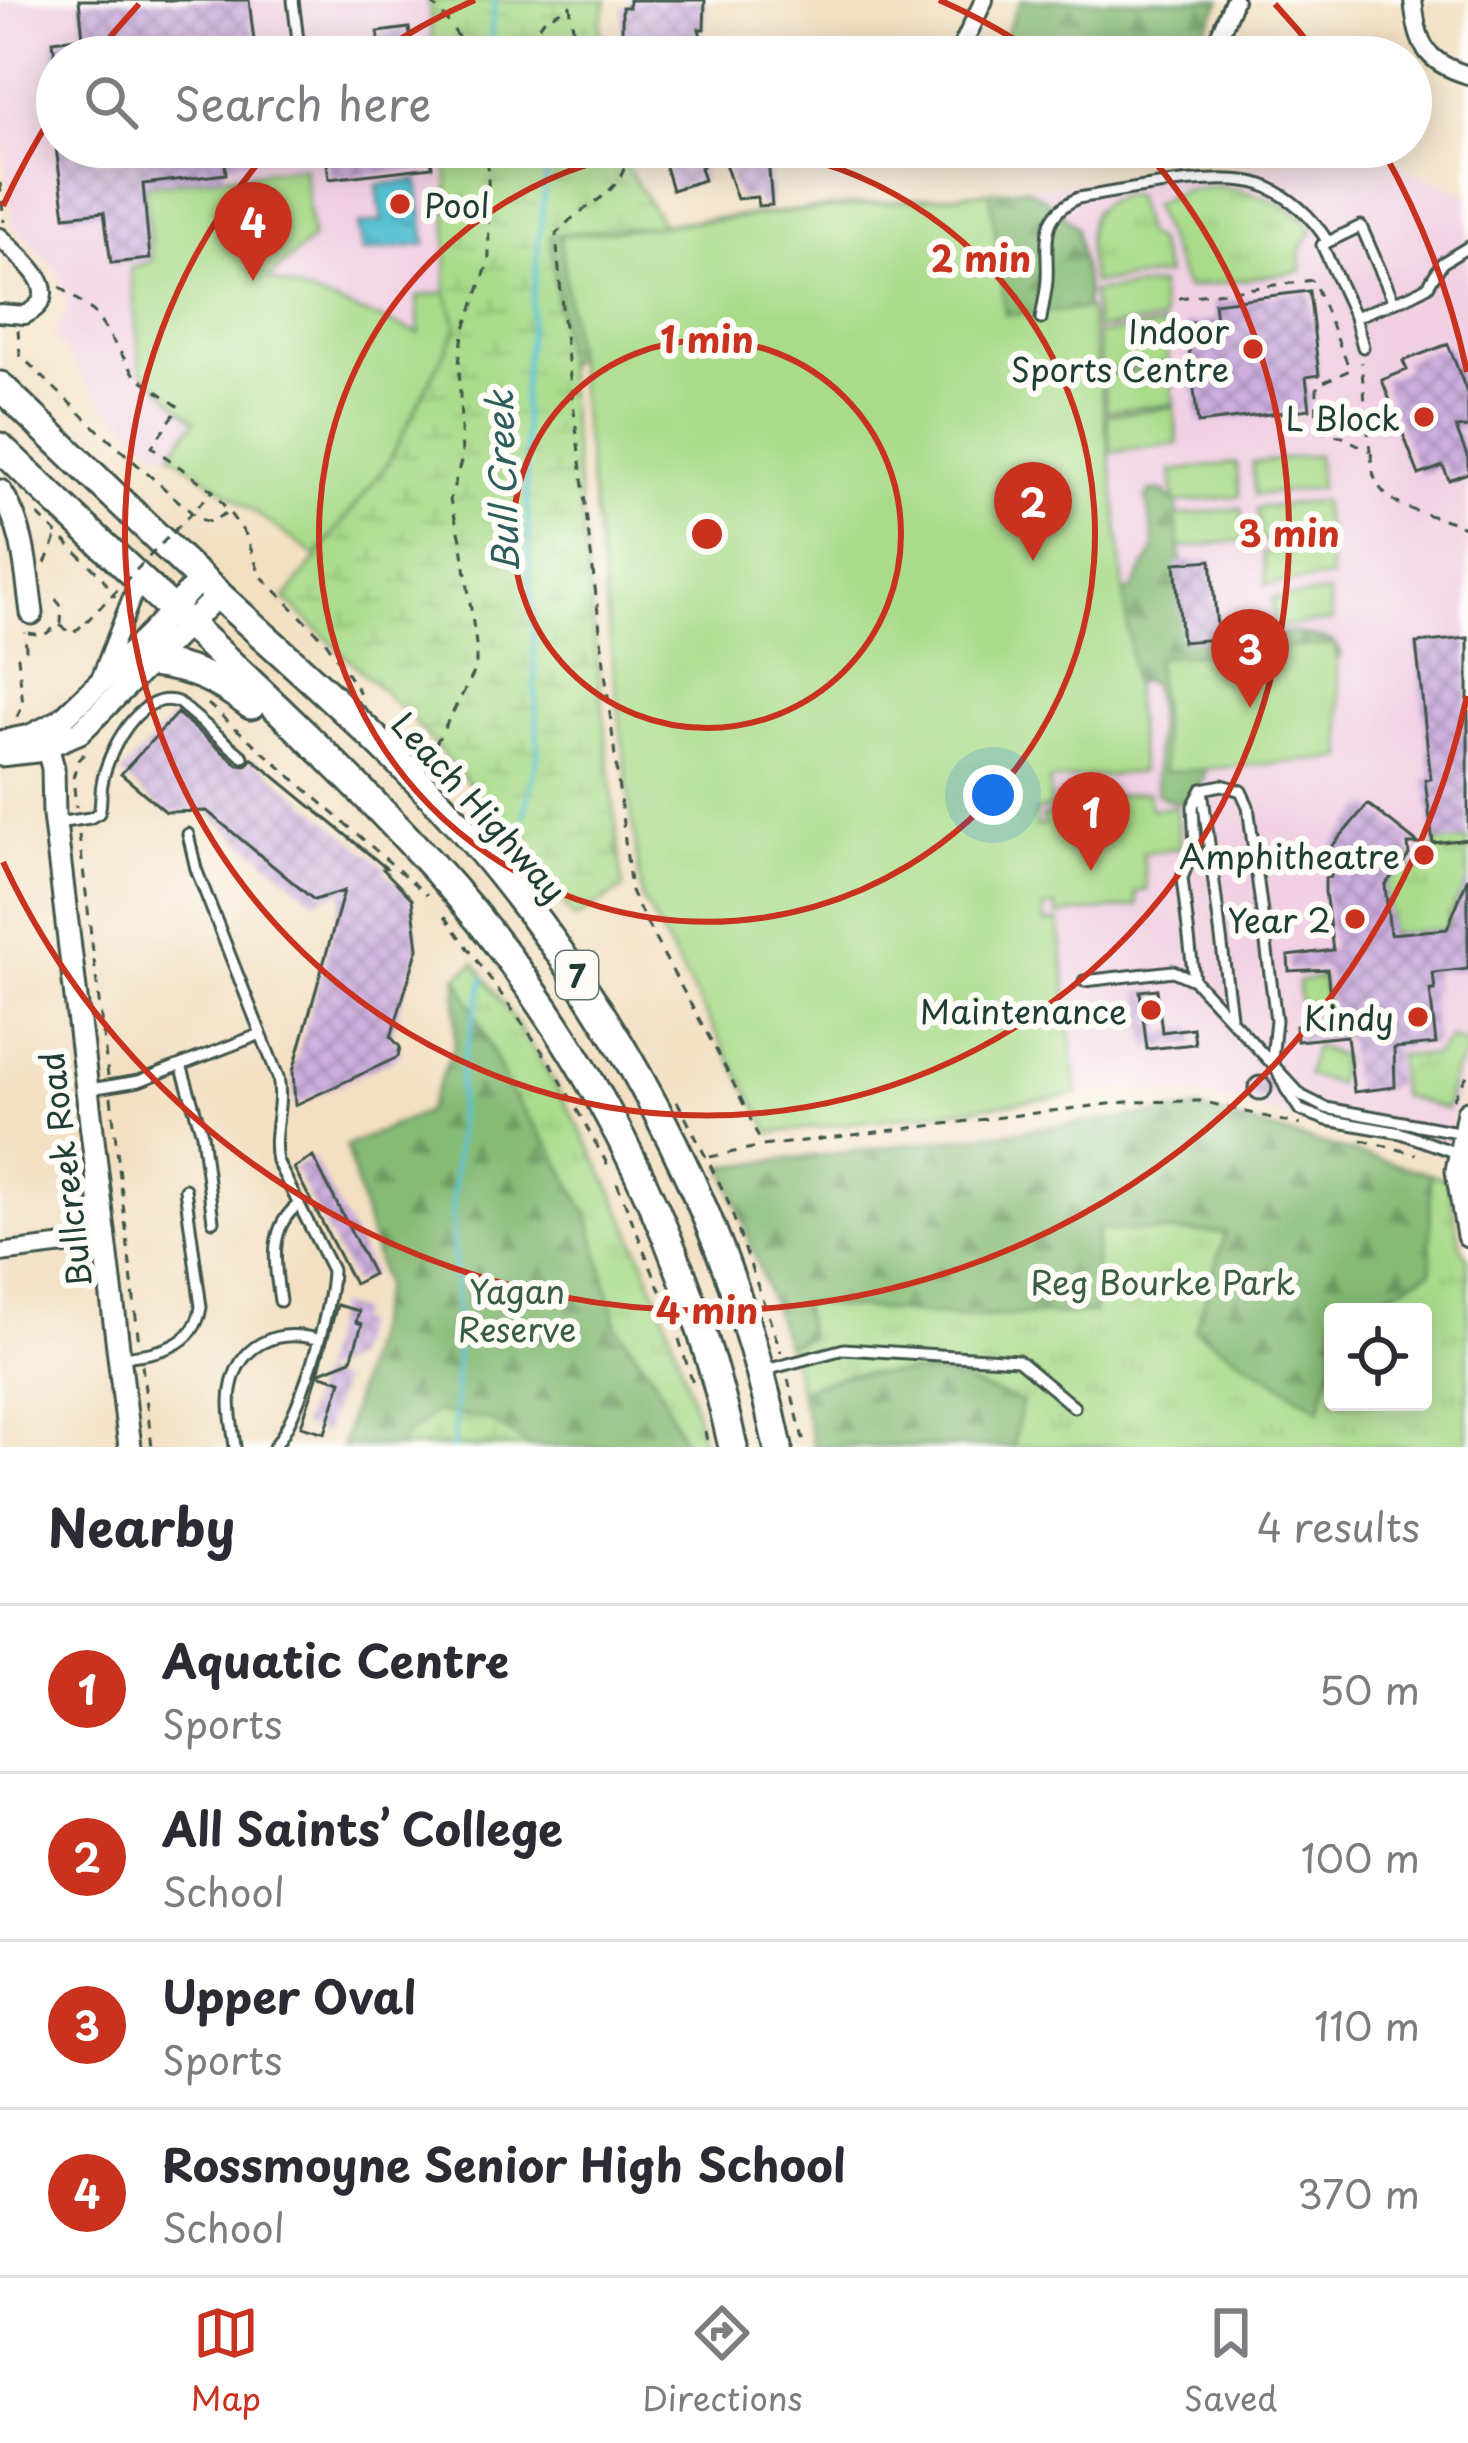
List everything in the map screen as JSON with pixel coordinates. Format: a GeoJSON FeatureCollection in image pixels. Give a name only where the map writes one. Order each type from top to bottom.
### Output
{"type":"FeatureCollection","features":[{"type":"Feature","properties":{"kind":"highway","name":"Leach Highway"},"geometry":{"type":"LineString","coordinates":[[0,386],[357,723],[464,832],[500,872],[581,981],[667,1128],[706,1213],[762,1371],[778,1447]]}},
{"type":"Feature","properties":{"kind":"highway","name":"7"},"geometry":{"type":"LineString","coordinates":[[0,447],[180,616],[432,865],[541,1004],[610,1119],[663,1224],[708,1351],[733,1447]]}},
{"type":"Feature","properties":{"kind":"highway"},"geometry":{"type":"LineString","coordinates":[[151,663],[208,675],[350,781]]}},
{"type":"Feature","properties":{"kind":"street"},"geometry":{"type":"LineString","coordinates":[[967,36],[984,0]]}},
{"type":"Feature","properties":{"kind":"street"},"geometry":{"type":"LineString","coordinates":[[1219,36],[1234,0]]}},
{"type":"Feature","properties":{"kind":"street"},"geometry":{"type":"LineString","coordinates":[[1413,0],[1420,36]]}},
{"type":"Feature","properties":{"kind":"street"},"geometry":{"type":"LineString","coordinates":[[1432,57],[1468,75]]}},
{"type":"Feature","properties":{"kind":"street"},"geometry":{"type":"LineString","coordinates":[[0,237],[43,283],[41,302],[34,310],[8,315]]}},
{"type":"Feature","properties":{"kind":"street"},"geometry":{"type":"LineString","coordinates":[[0,491],[20,533],[32,614]]}},
{"type":"Feature","properties":{"kind":"street"},"geometry":{"type":"LineString","coordinates":[[98,683],[139,579]]}},
{"type":"Feature","properties":{"kind":"street"},"geometry":{"type":"LineString","coordinates":[[0,755],[78,706],[210,586]]}},
{"type":"Feature","properties":{"kind":"street"},"geometry":{"type":"LineString","coordinates":[[28,739],[94,721],[151,663],[180,616]]}},
{"type":"Feature","properties":{"kind":"street","name":"Bullcreek Road"},"geometry":{"type":"LineString","coordinates":[[28,739],[62,819],[98,1088],[105,1240],[130,1356],[130,1447]]}},
{"type":"Feature","properties":{"kind":"street"},"geometry":{"type":"LineString","coordinates":[[1463,1143],[1468,1236]]}},
{"type":"Feature","properties":{"kind":"street"},"geometry":{"type":"LineString","coordinates":[[0,1253],[105,1240]]}},
{"type":"Feature","properties":{"kind":"lane"},"geometry":{"type":"LineString","coordinates":[[293,0],[297,36]]}},
{"type":"Feature","properties":{"kind":"lane"},"geometry":{"type":"LineString","coordinates":[[1041,319],[1047,281],[1046,231],[1062,206],[1078,198],[1209,181],[1262,184],[1313,219],[1328,242]]}},
{"type":"Feature","properties":{"kind":"lane"},"geometry":{"type":"LineString","coordinates":[[1364,347],[1322,244],[1361,226],[1394,302]]}},
{"type":"Feature","properties":{"kind":"lane"},"geometry":{"type":"LineString","coordinates":[[1355,317],[1428,286],[1442,263],[1468,248]]}},
{"type":"Feature","properties":{"kind":"lane"},"geometry":{"type":"LineString","coordinates":[[62,819],[99,813],[101,784],[115,748],[156,701],[178,703],[243,757]]}},
{"type":"Feature","properties":{"kind":"lane"},"geometry":{"type":"LineString","coordinates":[[1202,789],[1222,785],[1240,791],[1248,806],[1276,1020],[1272,1060],[1300,1110],[1327,1120],[1463,1143]]}},
{"type":"Feature","properties":{"kind":"lane"},"geometry":{"type":"LineString","coordinates":[[1194,980],[1182,878],[1196,845],[1193,806],[1202,789]]}},
{"type":"Feature","properties":{"kind":"lane"},"geometry":{"type":"LineString","coordinates":[[1202,789],[1231,1018]]}},
{"type":"Feature","properties":{"kind":"lane"},"geometry":{"type":"LineString","coordinates":[[188,835],[196,869],[281,1092],[274,1152],[332,1270],[302,1393],[274,1447]]}},
{"type":"Feature","properties":{"kind":"lane"},"geometry":{"type":"LineString","coordinates":[[1084,980],[1173,971],[1194,980],[1303,1096],[1326,1108],[1463,1143]]}},
{"type":"Feature","properties":{"kind":"lane"},"geometry":{"type":"LineString","coordinates":[[98,1088],[139,1081],[261,1034]]}},
{"type":"Feature","properties":{"kind":"lane"},"geometry":{"type":"LineString","coordinates":[[181,1065],[202,1134],[212,1221]]}},
{"type":"Feature","properties":{"kind":"lane"},"geometry":{"type":"LineString","coordinates":[[130,1356],[175,1346],[200,1315],[185,1189]]}},
{"type":"Feature","properties":{"kind":"lane"},"geometry":{"type":"LineString","coordinates":[[280,1301],[276,1241],[281,1224],[298,1204]]}},
{"type":"Feature","properties":{"kind":"lane"},"geometry":{"type":"LineString","coordinates":[[200,1315],[217,1315]]}},
{"type":"Feature","properties":{"kind":"lane"},"geometry":{"type":"LineString","coordinates":[[236,1447],[230,1391],[245,1357],[262,1340],[292,1335],[316,1339]]}},
{"type":"Feature","properties":{"kind":"lane"},"geometry":{"type":"LineString","coordinates":[[762,1371],[844,1349],[1018,1360],[1074,1407]]}},
{"type":"Feature","properties":{"kind":"path"},"geometry":{"type":"LineString","coordinates":[[431,2],[458,36]]}},
{"type":"Feature","properties":{"kind":"path"},"geometry":{"type":"LineString","coordinates":[[531,36],[544,20],[571,3],[575,36]]}},
{"type":"Feature","properties":{"kind":"path"},"geometry":{"type":"LineString","coordinates":[[426,762],[476,669],[461,539],[450,500],[462,458],[459,363],[463,334],[489,261],[488,168]]}},
{"type":"Feature","properties":{"kind":"path"},"geometry":{"type":"LineString","coordinates":[[626,168],[625,176],[608,194],[556,234],[632,891],[762,1146]]}},
{"type":"Feature","properties":{"kind":"path"},"geometry":{"type":"LineString","coordinates":[[0,183],[5,222],[0,224]]}},
{"type":"Feature","properties":{"kind":"path"},"geometry":{"type":"LineString","coordinates":[[1180,298],[1313,280],[1350,370],[1316,385],[1316,439]]}},
{"type":"Feature","properties":{"kind":"path"},"geometry":{"type":"LineString","coordinates":[[8,315],[20,355],[68,403],[199,518],[210,522],[227,512],[213,491],[152,447],[178,407],[135,375],[94,312],[55,283]]}},
{"type":"Feature","properties":{"kind":"path"},"geometry":{"type":"LineString","coordinates":[[1347,360],[1360,356],[1376,483],[1424,516],[1456,521],[1468,529]]}},
{"type":"Feature","properties":{"kind":"path"},"geometry":{"type":"LineString","coordinates":[[1316,431],[1343,437],[1370,451]]}},
{"type":"Feature","properties":{"kind":"path"},"geometry":{"type":"LineString","coordinates":[[60,625],[72,634],[86,622],[213,491]]}},
{"type":"Feature","properties":{"kind":"path"},"geometry":{"type":"LineString","coordinates":[[38,515],[101,578],[118,604]]}},
{"type":"Feature","properties":{"kind":"path"},"geometry":{"type":"LineString","coordinates":[[28,739],[18,657],[26,650],[25,631],[32,614]]}},
{"type":"Feature","properties":{"kind":"path"},"geometry":{"type":"LineString","coordinates":[[202,699],[433,900]]}},
{"type":"Feature","properties":{"kind":"path"},"geometry":{"type":"LineString","coordinates":[[75,767],[62,819],[130,1356],[152,1447]]}},
{"type":"Feature","properties":{"kind":"path"},"geometry":{"type":"LineString","coordinates":[[446,918],[552,1065],[614,1177],[676,1329],[694,1389]]}},
{"type":"Feature","properties":{"kind":"path"},"geometry":{"type":"LineString","coordinates":[[708,1157],[762,1146],[1126,1102],[1201,1101],[1307,1127]]}},
{"type":"Feature","properties":{"kind":"path"},"geometry":{"type":"LineString","coordinates":[[1350,1137],[1435,1158],[1463,1143]]}},
{"type":"Feature","properties":{"kind":"path"},"geometry":{"type":"LineString","coordinates":[[704,1428],[708,1447]]}},
{"type":"Feature","properties":{"kind":"shaded area"},"geometry":{"type":"Polygon","coordinates":[[[0,0],[428,0],[432,36],[36,36],[36,168],[444,168],[446,292],[457,327],[171,453],[161,453],[101,402],[52,333],[69,308],[58,271],[13,226],[0,117],[0,0]]]}},
{"type":"Feature","properties":{"kind":"shaded area"},"geometry":{"type":"Polygon","coordinates":[[[1223,168],[1405,168],[1468,194],[1468,1068],[1462,1075],[1444,1155],[1202,1096],[1118,1090],[771,1133],[560,236],[1223,168]]]}},
{"type":"Feature","properties":{"kind":"green space"},"geometry":{"type":"Polygon","coordinates":[[[428,0],[607,0],[602,36],[432,36],[428,0]]]}},
{"type":"Feature","properties":{"kind":"green space"},"geometry":{"type":"Polygon","coordinates":[[[1021,0],[1221,0],[1202,36],[1004,36],[1021,0]]]}},
{"type":"Feature","properties":{"kind":"green space"},"geometry":{"type":"Polygon","coordinates":[[[304,168],[312,239],[268,279],[419,333],[417,297],[446,292],[457,327],[388,463],[316,556],[171,453],[195,421],[141,370],[130,268],[152,261],[145,186],[304,168]]]}},
{"type":"Feature","properties":{"kind":"green space"},"geometry":{"type":"Polygon","coordinates":[[[447,168],[627,168],[663,225],[550,235],[623,889],[575,919],[477,793],[410,717],[285,599],[388,463],[457,328],[446,292],[447,168]]]}},
{"type":"Feature","properties":{"kind":"green space"},"geometry":{"type":"Polygon","coordinates":[[[1219,186],[1271,200],[1305,221],[1313,231],[1300,250],[1301,271],[1186,288],[1152,205],[1182,190],[1219,186]]]}},
{"type":"Feature","properties":{"kind":"green space"},"geometry":{"type":"Polygon","coordinates":[[[1026,188],[1076,227],[1087,292],[1085,309],[1055,346],[594,336],[565,366],[550,235],[1026,188]]]}},
{"type":"Feature","properties":{"kind":"green space"},"geometry":{"type":"Polygon","coordinates":[[[990,192],[1005,315],[1089,309],[1114,484],[1141,772],[1049,781],[1051,808],[1036,811],[1037,827],[1044,826],[1042,816],[1059,814],[1059,806],[1099,801],[1100,808],[1106,808],[1106,797],[1148,792],[1151,809],[1176,807],[1181,848],[1143,853],[1147,890],[1136,892],[1138,906],[1057,915],[1056,906],[1044,908],[1045,923],[1059,921],[1077,1095],[771,1133],[642,898],[560,236],[990,192]]]}},
{"type":"Feature","properties":{"kind":"green space"},"geometry":{"type":"Polygon","coordinates":[[[1123,194],[1134,195],[1146,236],[1156,241],[1166,275],[1092,283],[1088,245],[1092,217],[1101,205],[1123,194]]]}},
{"type":"Feature","properties":{"kind":"green space"},"geometry":{"type":"Polygon","coordinates":[[[1159,285],[1163,321],[1096,329],[1092,292],[1159,285]]]}},
{"type":"Feature","properties":{"kind":"green space"},"geometry":{"type":"Polygon","coordinates":[[[1164,326],[1168,363],[1101,371],[1097,334],[1164,326]]]}},
{"type":"Feature","properties":{"kind":"green space"},"geometry":{"type":"Polygon","coordinates":[[[1169,367],[1174,404],[1107,411],[1102,375],[1169,367]]]}},
{"type":"Feature","properties":{"kind":"green space"},"geometry":{"type":"Polygon","coordinates":[[[1174,407],[1178,444],[1111,452],[1107,415],[1174,407]]]}},
{"type":"Feature","properties":{"kind":"green space"},"geometry":{"type":"Polygon","coordinates":[[[1317,455],[1320,488],[1255,495],[1252,463],[1317,455]]]}},
{"type":"Feature","properties":{"kind":"green space"},"geometry":{"type":"Polygon","coordinates":[[[1236,463],[1240,496],[1175,503],[1171,471],[1236,463]]]}},
{"type":"Feature","properties":{"kind":"green space"},"geometry":{"type":"Polygon","coordinates":[[[1150,491],[1163,491],[1177,504],[1187,599],[1216,647],[1292,632],[1332,641],[1341,653],[1332,670],[1206,769],[1198,798],[1181,802],[1157,793],[1157,713],[1152,685],[1143,681],[1114,686],[1110,597],[1131,591],[1155,548],[1146,498],[1150,491]]]}},
{"type":"Feature","properties":{"kind":"green space"},"geometry":{"type":"Polygon","coordinates":[[[1322,501],[1326,533],[1261,541],[1257,508],[1322,501]]]}},
{"type":"Feature","properties":{"kind":"green space"},"geometry":{"type":"Polygon","coordinates":[[[1241,508],[1245,540],[1180,548],[1176,516],[1241,508]]]}},
{"type":"Feature","properties":{"kind":"green space"},"geometry":{"type":"Polygon","coordinates":[[[1328,546],[1331,578],[1266,585],[1263,553],[1328,546]]]}},
{"type":"Feature","properties":{"kind":"green space"},"geometry":{"type":"Polygon","coordinates":[[[1329,593],[1332,621],[1275,627],[1272,599],[1329,593]]]}},
{"type":"Feature","properties":{"kind":"green space"},"geometry":{"type":"Polygon","coordinates":[[[1335,644],[1344,758],[1165,772],[1156,658],[1335,644]]]}},
{"type":"Feature","properties":{"kind":"green space"},"geometry":{"type":"Polygon","coordinates":[[[1468,839],[1468,881],[1447,929],[1390,934],[1385,885],[1409,855],[1413,873],[1431,864],[1436,842],[1468,839]]]}},
{"type":"Feature","properties":{"kind":"green space","name":"Yagan Reserve"},"geometry":{"type":"Polygon","coordinates":[[[475,963],[536,1054],[615,1197],[658,1297],[703,1447],[342,1447],[384,1285],[346,1146],[427,1111],[454,1047],[458,976],[475,963]]]}},
{"type":"Feature","properties":{"kind":"green space","name":"Yagan Reserve"},"geometry":{"type":"Polygon","coordinates":[[[458,976],[510,1092],[552,1149],[590,1219],[617,1327],[655,1379],[683,1447],[532,1447],[489,1420],[403,1438],[401,1447],[342,1447],[384,1285],[346,1146],[427,1111],[454,1047],[458,976]]]}},
{"type":"Feature","properties":{"kind":"green space"},"geometry":{"type":"Polygon","coordinates":[[[1322,977],[1327,1010],[1301,1012],[1298,982],[1322,977]]]}},
{"type":"Feature","properties":{"kind":"green space"},"geometry":{"type":"Polygon","coordinates":[[[1451,1037],[1468,1045],[1468,1050],[1454,1074],[1446,1109],[1400,1095],[1398,1055],[1434,1056],[1451,1037]]]}},
{"type":"Feature","properties":{"kind":"green space"},"geometry":{"type":"Polygon","coordinates":[[[1314,1046],[1342,1057],[1337,1084],[1307,1075],[1314,1046]]]}},
{"type":"Feature","properties":{"kind":"green space","name":"Reg Bourke Park"},"geometry":{"type":"Polygon","coordinates":[[[1197,1109],[1447,1179],[1461,1247],[1468,1258],[1468,1447],[814,1447],[793,1363],[724,1167],[1197,1109]]]}},
{"type":"Feature","properties":{"kind":"green space"},"geometry":{"type":"Polygon","coordinates":[[[1197,1109],[1430,1174],[1431,1271],[1372,1303],[1324,1303],[1320,1409],[1195,1330],[1226,1233],[1097,1230],[1094,1313],[960,1317],[801,1303],[809,1338],[786,1345],[724,1167],[1197,1109]]]}},
{"type":"Feature","properties":{"kind":"green space"},"geometry":{"type":"Polygon","coordinates":[[[938,1373],[1022,1402],[1013,1447],[814,1447],[799,1390],[848,1374],[938,1373]]]}},
{"type":"Feature","properties":{"kind":"green space"},"geometry":{"type":"Polygon","coordinates":[[[436,1412],[489,1420],[532,1447],[401,1447],[403,1438],[436,1412]]]}},
{"type":"Feature","properties":{"kind":"water","name":"Pool"},"geometry":{"type":"Polygon","coordinates":[[[418,180],[426,244],[362,252],[358,225],[382,221],[377,185],[418,180]]]}},
{"type":"Feature","properties":{"kind":"building"},"geometry":{"type":"Polygon","coordinates":[[[79,0],[249,0],[253,36],[83,36],[79,0]]]}},
{"type":"Feature","properties":{"kind":"building"},"geometry":{"type":"Polygon","coordinates":[[[629,0],[705,0],[704,29],[699,29],[701,36],[622,36],[622,7],[629,7],[629,0]]]}},
{"type":"Feature","properties":{"kind":"building"},"geometry":{"type":"Polygon","coordinates":[[[409,28],[410,36],[378,36],[378,32],[409,28]]]}},
{"type":"Feature","properties":{"kind":"building"},"geometry":{"type":"Polygon","coordinates":[[[59,168],[225,168],[226,174],[143,184],[150,259],[111,263],[104,212],[65,216],[59,168]]]}},
{"type":"Feature","properties":{"kind":"building"},"geometry":{"type":"Polygon","coordinates":[[[328,168],[423,168],[329,179],[328,168]]]}},
{"type":"Feature","properties":{"kind":"building"},"geometry":{"type":"Polygon","coordinates":[[[665,168],[700,168],[704,180],[672,190],[665,168]]]}},
{"type":"Feature","properties":{"kind":"building"},"geometry":{"type":"Polygon","coordinates":[[[726,168],[769,168],[772,205],[758,206],[757,197],[737,199],[726,168]]]}},
{"type":"Feature","properties":{"kind":"building","name":"Indoor Sports Centre"},"geometry":{"type":"Polygon","coordinates":[[[1309,291],[1319,375],[1306,377],[1310,409],[1198,423],[1186,324],[1216,320],[1214,303],[1309,291]]]}},
{"type":"Feature","properties":{"kind":"building","name":"L Block"},"geometry":{"type":"Polygon","coordinates":[[[1448,344],[1468,395],[1468,427],[1456,428],[1468,458],[1468,473],[1449,480],[1443,466],[1419,475],[1382,380],[1407,370],[1403,361],[1448,344]]]}},
{"type":"Feature","properties":{"kind":"building"},"geometry":{"type":"Polygon","coordinates":[[[1211,560],[1218,639],[1182,642],[1175,563],[1211,560]]]}},
{"type":"Feature","properties":{"kind":"building"},"geometry":{"type":"Polygon","coordinates":[[[1468,638],[1468,839],[1433,843],[1416,643],[1468,638]]]}},
{"type":"Feature","properties":{"kind":"building"},"geometry":{"type":"Polygon","coordinates":[[[177,713],[238,765],[247,765],[252,758],[386,868],[412,899],[418,948],[391,1037],[400,1047],[398,1057],[295,1105],[293,1071],[344,891],[314,900],[207,811],[166,812],[121,774],[177,713]]]}},
{"type":"Feature","properties":{"kind":"building"},"geometry":{"type":"Polygon","coordinates":[[[1368,804],[1419,844],[1408,844],[1409,855],[1385,885],[1390,934],[1447,929],[1468,877],[1468,969],[1433,973],[1435,990],[1430,990],[1436,1044],[1394,1048],[1395,1087],[1354,1092],[1347,1036],[1297,1041],[1296,1026],[1333,1022],[1327,969],[1289,971],[1288,956],[1333,950],[1325,892],[1325,878],[1331,877],[1328,851],[1368,804]]]}},
{"type":"Feature","properties":{"kind":"building","name":"Maintenance"},"geometry":{"type":"Polygon","coordinates":[[[1157,989],[1162,1032],[1193,1028],[1195,1044],[1147,1049],[1140,991],[1157,989]]]}},
{"type":"Feature","properties":{"kind":"building"},"geometry":{"type":"Polygon","coordinates":[[[1260,1076],[1269,1079],[1269,1097],[1260,1100],[1251,1097],[1248,1088],[1251,1079],[1260,1076]]]}},
{"type":"Feature","properties":{"kind":"building"},"geometry":{"type":"Polygon","coordinates":[[[313,1157],[373,1274],[354,1284],[294,1168],[313,1157]]]}},
{"type":"Feature","properties":{"kind":"building"},"geometry":{"type":"Polygon","coordinates":[[[337,1305],[359,1311],[356,1322],[362,1324],[351,1360],[318,1373],[337,1305]]]}},
{"type":"Feature","properties":{"kind":"building"},"geometry":{"type":"Polygon","coordinates":[[[318,1374],[341,1381],[325,1433],[301,1426],[318,1374]]]}},
{"type":"Feature","properties":{"kind":"waterway","name":"Bull Creek"},"geometry":{"type":"LineString","coordinates":[[492,36],[495,0]]}},
{"type":"Feature","properties":{"kind":"waterway","name":"Bull Creek"},"geometry":{"type":"LineString","coordinates":[[524,815],[538,755],[523,390],[547,168]]}},
{"type":"Feature","properties":{"kind":"waterway","name":"Bull Creek"},"geometry":{"type":"LineString","coordinates":[[454,1447],[457,1324],[452,1214],[461,1069],[484,978]]}},
{"type":"Feature","properties":{"kind":"place","name":"Pool"},"geometry":{"type":"Point","coordinates":[400,204]}},
{"type":"Feature","properties":{"kind":"place","name":"Rossmoyne Senior High School"},"geometry":{"type":"Point","coordinates":[253,281]}},
{"type":"Feature","properties":{"kind":"place","name":"Indoor Sports Centre"},"geometry":{"type":"Point","coordinates":[1253,349]}},
{"type":"Feature","properties":{"kind":"place","name":"L Block"},"geometry":{"type":"Point","coordinates":[1424,417]}},
{"type":"Feature","properties":{"kind":"place","name":"All Saints’ College"},"geometry":{"type":"Point","coordinates":[1033,561]}},
{"type":"Feature","properties":{"kind":"place","name":"Upper Oval"},"geometry":{"type":"Point","coordinates":[1250,708]}},
{"type":"Feature","properties":{"kind":"place","name":"Amphitheatre"},"geometry":{"type":"Point","coordinates":[1424,855]}},
{"type":"Feature","properties":{"kind":"place","name":"Aquatic Centre"},"geometry":{"type":"Point","coordinates":[1091,871]}},
{"type":"Feature","properties":{"kind":"place","name":"Year 2"},"geometry":{"type":"Point","coordinates":[1355,919]}},
{"type":"Feature","properties":{"kind":"place","name":"Maintenance"},"geometry":{"type":"Point","coordinates":[1151,1010]}},
{"type":"Feature","properties":{"kind":"place","name":"Kindy"},"geometry":{"type":"Point","coordinates":[1418,1017]}}]}
